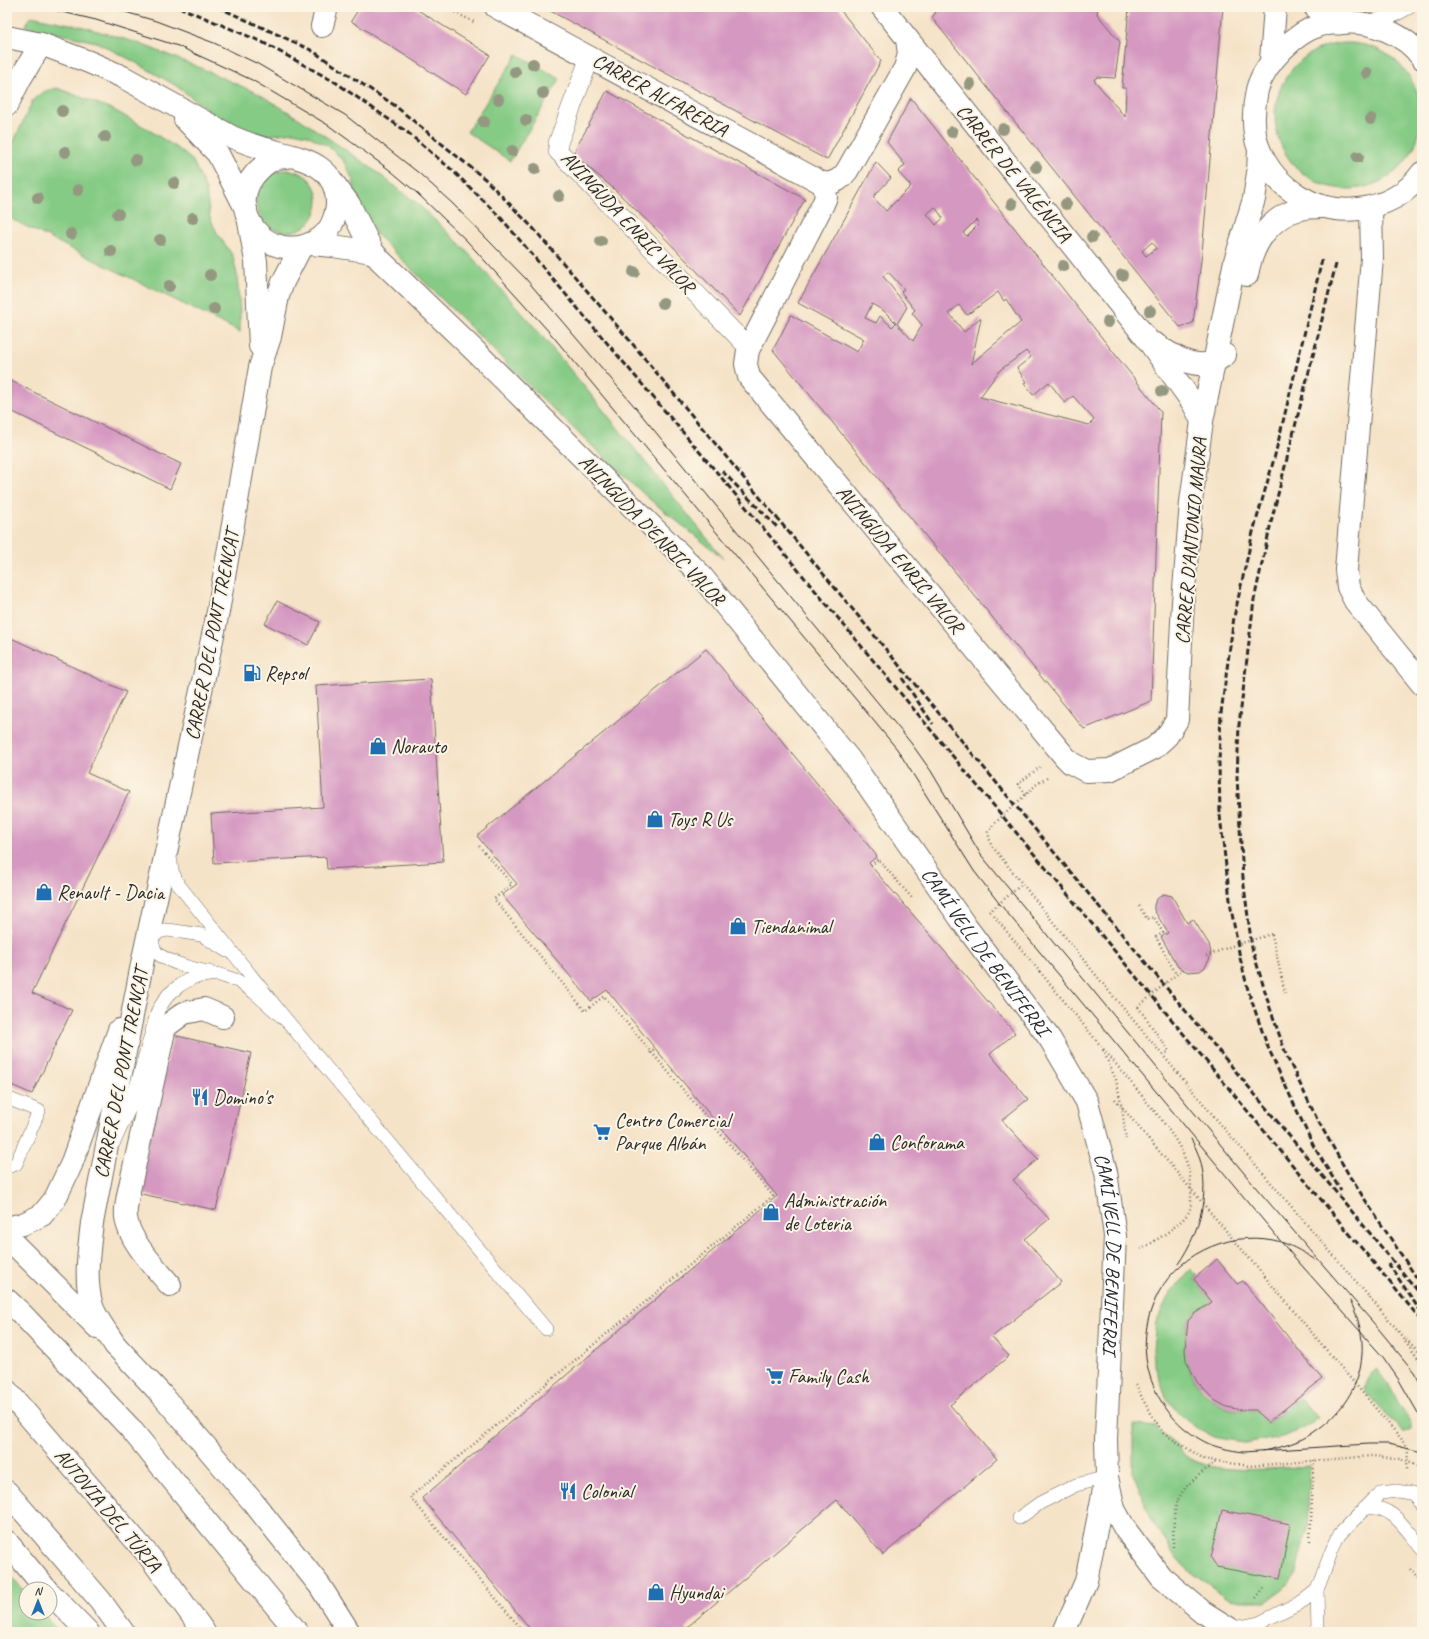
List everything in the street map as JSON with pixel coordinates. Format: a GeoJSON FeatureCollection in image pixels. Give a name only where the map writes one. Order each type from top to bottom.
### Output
{"type":"FeatureCollection","features":[{"type":"Feature","properties":{"kind":"main road","name":"CARRER ALFARERIA"},"geometry":{"type":"LineString","coordinates":[[496,7],[824,184]]}},
{"type":"Feature","properties":{"kind":"main road","name":"CARRER DE VALÈNCIA"},"geometry":{"type":"LineString","coordinates":[[882,7],[1147,339],[1193,403],[1202,422]]}},
{"type":"Feature","properties":{"kind":"main road"},"geometry":{"type":"LineString","coordinates":[[1271,61],[1275,7]]}},
{"type":"Feature","properties":{"kind":"main road"},"geometry":{"type":"LineString","coordinates":[[1315,7],[1356,22],[1383,28],[1403,40],[1422,58]]}},
{"type":"Feature","properties":{"kind":"main road"},"geometry":{"type":"LineString","coordinates":[[1322,207],[1295,194],[1274,175],[1259,149],[1253,119],[1257,88],[1271,61],[1293,39],[1321,25],[1356,22]]}},
{"type":"Feature","properties":{"kind":"main road"},"geometry":{"type":"LineString","coordinates":[[7,37],[41,44],[90,62],[123,77],[167,102],[250,145],[309,160],[322,169],[332,181],[337,196],[336,212],[331,225],[323,236],[297,248],[282,248],[268,242],[258,234],[218,154],[167,102]]}},
{"type":"Feature","properties":{"kind":"main road"},"geometry":{"type":"LineString","coordinates":[[824,184],[833,183],[841,179],[847,171],[905,68],[909,54],[907,39]]}},
{"type":"Feature","properties":{"kind":"main road"},"geometry":{"type":"LineString","coordinates":[[7,105],[20,79],[41,44]]}},
{"type":"Feature","properties":{"kind":"main road","name":"CARRER D'ANTONIO MAURA"},"geometry":{"type":"LineString","coordinates":[[1177,720],[1183,602],[1191,502],[1202,422],[1235,261],[1254,199],[1258,173],[1259,149]]}},
{"type":"Feature","properties":{"kind":"main road"},"geometry":{"type":"LineString","coordinates":[[248,216],[245,196],[249,184],[256,173],[266,164],[278,158],[293,156]]}},
{"type":"Feature","properties":{"kind":"main road"},"geometry":{"type":"LineString","coordinates":[[1214,362],[1227,354],[1234,338],[1249,264],[1258,240],[1275,220],[1300,209],[1322,207],[1346,211],[1371,208],[1395,198],[1420,178]]}},
{"type":"Feature","properties":{"kind":"main road","name":"AVINGUDA D'ENRIC VALOR"},"geometry":{"type":"LineString","coordinates":[[332,181],[349,204],[374,252],[699,573],[850,760],[916,854]]}},
{"type":"Feature","properties":{"kind":"main road","name":"AVINGUDA ENRIC VALOR"},"geometry":{"type":"LineString","coordinates":[[824,184],[826,197],[824,204],[749,348],[746,364],[749,377],[1071,763],[1086,771],[1110,770],[1154,748],[1167,736],[1177,720]]}},
{"type":"Feature","properties":{"kind":"main road"},"geometry":{"type":"LineString","coordinates":[[1371,208],[1372,258],[1346,570],[1348,587],[1355,601],[1422,684]]}},
{"type":"Feature","properties":{"kind":"main road","name":"CARRER DEL PONT TRENCAT"},"geometry":{"type":"LineString","coordinates":[[248,216],[257,268],[260,367]]}},
{"type":"Feature","properties":{"kind":"main road"},"geometry":{"type":"LineString","coordinates":[[306,245],[333,246],[374,252]]}},
{"type":"Feature","properties":{"kind":"main road","name":"CARRER DEL PONT TRENCAT"},"geometry":{"type":"LineString","coordinates":[[115,1345],[92,1306],[88,1284],[92,1223],[148,942],[218,612],[260,367],[270,337],[278,296],[283,282],[306,245]]}},
{"type":"Feature","properties":{"kind":"main road","name":"CARRER DE VALÈNCIA"},"geometry":{"type":"LineString","coordinates":[[1147,339],[1174,357],[1197,364],[1214,362]]}},
{"type":"Feature","properties":{"kind":"main road","name":"CAMÍ VELL DE BENIFERRI"},"geometry":{"type":"LineString","coordinates":[[916,854],[967,928],[1050,1039],[1087,1102],[1106,1172],[1115,1236],[1106,1439],[1107,1477],[1114,1509],[1125,1529],[1161,1577],[1203,1612],[1232,1630]]}},
{"type":"Feature","properties":{"kind":"main road","name":"CARRER DEL PONT TRENCAT"},"geometry":{"type":"LineString","coordinates":[[7,1228],[23,1224],[42,1215],[55,1199],[71,1165],[148,942]]}},
{"type":"Feature","properties":{"kind":"main road"},"geometry":{"type":"LineString","coordinates":[[170,1285],[143,1253],[132,1233],[126,1217],[128,1195],[165,1027],[184,1013],[204,1009],[223,1017]]}},
{"type":"Feature","properties":{"kind":"main road"},"geometry":{"type":"LineString","coordinates":[[7,1238],[115,1345],[162,1395],[253,1502],[320,1586],[349,1632]]}},
{"type":"Feature","properties":{"kind":"main road"},"geometry":{"type":"LineString","coordinates":[[7,1300],[130,1428],[297,1632]]}},
{"type":"Feature","properties":{"kind":"main road","name":"AUTOVIA DEL TÚRIA"},"geometry":{"type":"LineString","coordinates":[[7,1391],[150,1557],[204,1632]]}},
{"type":"Feature","properties":{"kind":"main road"},"geometry":{"type":"LineString","coordinates":[[1064,1632],[1086,1581],[1107,1477]]}},
{"type":"Feature","properties":{"kind":"main road"},"geometry":{"type":"LineString","coordinates":[[7,1492],[100,1600],[123,1632]]}},
{"type":"Feature","properties":{"kind":"main road"},"geometry":{"type":"LineString","coordinates":[[7,1542],[39,1581]]}},
{"type":"Feature","properties":{"kind":"main road"},"geometry":{"type":"LineString","coordinates":[[58,1601],[88,1632]]}},
{"type":"Feature","properties":{"kind":"street","name":"AVINGUDA ENRIC VALOR"},"geometry":{"type":"LineString","coordinates":[[590,57],[558,143],[558,151],[749,348]]}},
{"type":"Feature","properties":{"kind":"lane"},"geometry":{"type":"LineString","coordinates":[[1356,22],[1393,16],[1410,7]]}},
{"type":"Feature","properties":{"kind":"lane"},"geometry":{"type":"LineString","coordinates":[[171,834],[170,860],[172,871],[178,884],[288,1022],[546,1328]]}},
{"type":"Feature","properties":{"kind":"lane"},"geometry":{"type":"LineString","coordinates":[[240,960],[202,935],[168,930],[159,932],[148,942],[152,943],[157,953],[179,964],[238,981],[255,992],[288,1022]]}},
{"type":"Feature","properties":{"kind":"lane"},"geometry":{"type":"LineString","coordinates":[[105,1158],[126,1119],[158,1010],[168,995],[180,985],[194,977],[217,974]]}},
{"type":"Feature","properties":{"kind":"lane"},"geometry":{"type":"LineString","coordinates":[[7,1098],[39,1111],[16,1164],[7,1167]]}},
{"type":"Feature","properties":{"kind":"lane"},"geometry":{"type":"LineString","coordinates":[[1018,1518],[1040,1503],[1076,1485],[1107,1477]]}},
{"type":"Feature","properties":{"kind":"lane"},"geometry":{"type":"LineString","coordinates":[[1318,1632],[1317,1590],[1332,1550],[1339,1536],[1380,1493],[1398,1491],[1413,1494],[1422,1504]]}},
{"type":"Feature","properties":{"kind":"lane"},"geometry":{"type":"LineString","coordinates":[[1364,1509],[1378,1507],[1392,1514],[1422,1549]]}},
{"type":"Feature","properties":{"kind":"lane"},"geometry":{"type":"LineString","coordinates":[[1232,1630],[1259,1623],[1303,1602],[1317,1590]]}},
{"type":"Feature","properties":{"kind":"path"},"geometry":{"type":"LineString","coordinates":[[1042,766],[1018,784],[1026,794],[1002,815],[988,832],[991,845],[1164,1055],[1402,1336],[1422,1364]]}},
{"type":"Feature","properties":{"kind":"path"},"geometry":{"type":"LineString","coordinates":[[479,846],[512,884],[494,899],[585,1011],[604,996],[650,1053],[773,1196],[410,1497],[524,1632]]}},
{"type":"Feature","properties":{"kind":"path"},"geometry":{"type":"LineString","coordinates":[[871,866],[878,860]]}},
{"type":"Feature","properties":{"kind":"path"},"geometry":{"type":"LineString","coordinates":[[990,911],[1022,884]]}},
{"type":"Feature","properties":{"kind":"path"},"geometry":{"type":"LineString","coordinates":[[1139,906],[1147,919],[1154,917],[1163,933],[1156,937],[1176,974]]}},
{"type":"Feature","properties":{"kind":"path"},"geometry":{"type":"LineString","coordinates":[[990,911],[991,917]]}},
{"type":"Feature","properties":{"kind":"path"},"geometry":{"type":"LineString","coordinates":[[990,911],[1178,1142],[1189,1167],[1191,1190],[1190,1210],[1178,1223],[1158,1240],[1140,1250]]}},
{"type":"Feature","properties":{"kind":"path"},"geometry":{"type":"LineString","coordinates":[[1206,956],[1272,934],[1285,992]]}},
{"type":"Feature","properties":{"kind":"path"},"geometry":{"type":"LineString","coordinates":[[1164,1055],[1168,1051],[1138,1007],[1186,967]]}},
{"type":"Feature","properties":{"kind":"path"},"geometry":{"type":"LineString","coordinates":[[650,1053],[655,1048]]}},
{"type":"Feature","properties":{"kind":"path"},"geometry":{"type":"LineString","coordinates":[[1103,1050],[1116,1080],[1122,1107],[1127,1144]]}},
{"type":"Feature","properties":{"kind":"path"},"geometry":{"type":"LineString","coordinates":[[1114,1098],[1404,1442],[1408,1448],[1407,1474]]}},
{"type":"Feature","properties":{"kind":"path"},"geometry":{"type":"LineString","coordinates":[[1402,1336],[1422,1355]]}},
{"type":"Feature","properties":{"kind":"path"},"geometry":{"type":"LineString","coordinates":[[1135,1380],[1143,1400],[1163,1434],[1204,1459],[1249,1466],[1372,1456],[1392,1458],[1408,1462],[1422,1469]]}},
{"type":"Feature","properties":{"kind":"path"},"geometry":{"type":"LineString","coordinates":[[1310,1546],[1314,1460]]}},
{"type":"Feature","properties":{"kind":"path"},"geometry":{"type":"LineString","coordinates":[[1173,1554],[1173,1520],[1175,1506],[1180,1493],[1186,1486],[1217,1461]]}},
{"type":"Feature","properties":{"kind":"green space"},"geometry":{"type":"Polygon","coordinates":[[[31,16],[84,27],[138,43],[196,66],[259,94],[300,119],[366,164],[418,204],[461,245],[531,323],[723,558],[648,498],[555,411],[377,235],[359,207],[353,180],[343,160],[328,146],[307,135],[293,132],[259,137],[247,137],[217,118],[175,85],[96,42],[25,26],[31,16]]]}},
{"type":"Feature","properties":{"kind":"green space"},"geometry":{"type":"Polygon","coordinates":[[[1348,43],[1369,46],[1376,49],[1388,55],[1404,70],[1409,76],[1418,95],[1421,116],[1418,137],[1415,144],[1409,156],[1394,172],[1388,177],[1369,186],[1348,189],[1327,186],[1320,183],[1308,177],[1292,162],[1287,156],[1278,137],[1275,116],[1278,95],[1281,88],[1287,76],[1302,60],[1308,55],[1327,46],[1348,43]]]}},
{"type":"Feature","properties":{"kind":"green space"},"geometry":{"type":"Polygon","coordinates":[[[517,54],[560,79],[510,161],[467,132],[517,54]]]}},
{"type":"Feature","properties":{"kind":"green space"},"geometry":{"type":"Polygon","coordinates":[[[57,88],[112,109],[146,128],[180,150],[193,161],[206,190],[210,218],[217,233],[233,256],[237,275],[240,332],[7,217],[7,156],[33,100],[44,92],[57,88]]]}},
{"type":"Feature","properties":{"kind":"green space"},"geometry":{"type":"Polygon","coordinates":[[[281,170],[293,170],[309,179],[316,189],[318,201],[316,213],[309,223],[293,232],[281,232],[270,227],[261,218],[256,207],[256,195],[261,184],[270,175],[281,170]]]}},
{"type":"Feature","properties":{"kind":"green space"},"geometry":{"type":"Polygon","coordinates":[[[1191,1269],[1197,1276],[1194,1279],[1212,1302],[1192,1315],[1188,1321],[1187,1328],[1187,1358],[1194,1378],[1200,1387],[1207,1395],[1225,1407],[1236,1410],[1256,1410],[1267,1423],[1301,1398],[1318,1418],[1303,1429],[1282,1437],[1250,1443],[1217,1438],[1201,1431],[1186,1420],[1175,1409],[1166,1397],[1154,1362],[1153,1349],[1156,1322],[1170,1293],[1191,1269]]]}},
{"type":"Feature","properties":{"kind":"green space"},"geometry":{"type":"Polygon","coordinates":[[[1377,1369],[1388,1383],[1399,1404],[1412,1423],[1412,1429],[1403,1433],[1364,1390],[1368,1378],[1377,1369]]]}},
{"type":"Feature","properties":{"kind":"green space"},"geometry":{"type":"Polygon","coordinates":[[[1133,1425],[1157,1427],[1164,1435],[1177,1445],[1184,1455],[1196,1462],[1211,1466],[1245,1470],[1310,1466],[1307,1530],[1295,1576],[1285,1588],[1267,1601],[1240,1601],[1229,1599],[1187,1569],[1173,1554],[1167,1542],[1155,1527],[1133,1474],[1133,1425]]]}},
{"type":"Feature","properties":{"kind":"green space"},"geometry":{"type":"Polygon","coordinates":[[[7,1571],[18,1584],[18,1621],[50,1621],[59,1632],[7,1632],[7,1571]]]}},
{"type":"Feature","properties":{"kind":"building"},"geometry":{"type":"Polygon","coordinates":[[[360,7],[413,7],[490,55],[466,94],[351,21],[360,7]]]}},
{"type":"Feature","properties":{"kind":"building"},"geometry":{"type":"Polygon","coordinates":[[[543,7],[838,7],[881,61],[827,160],[543,7]]]}},
{"type":"Feature","properties":{"kind":"building"},"geometry":{"type":"Polygon","coordinates":[[[939,7],[1098,7],[1097,14],[1120,42],[1115,78],[1097,77],[1094,80],[1125,117],[1126,88],[1122,88],[1129,7],[1223,7],[1202,253],[1193,323],[1180,327],[932,18],[939,7]],[[1152,242],[1142,251],[1146,256],[1157,248],[1152,242]]]}},
{"type":"Feature","properties":{"kind":"building"},"geometry":{"type":"Polygon","coordinates":[[[607,91],[805,199],[740,316],[660,233],[614,189],[573,154],[607,91]]]}},
{"type":"Feature","properties":{"kind":"building"},"geometry":{"type":"Polygon","coordinates":[[[911,98],[1161,412],[1151,701],[1084,729],[773,350],[791,315],[857,352],[864,339],[798,303],[876,162],[891,178],[873,197],[886,211],[911,186],[898,172],[905,165],[887,142],[911,98]],[[935,207],[927,214],[936,225],[943,218],[935,207]],[[976,220],[963,233],[967,236],[979,224],[976,220]],[[888,272],[883,276],[907,307],[897,324],[913,341],[922,325],[912,313],[915,310],[901,292],[904,289],[888,272]],[[998,292],[967,315],[959,305],[949,313],[964,332],[980,318],[981,319],[971,364],[1021,322],[1006,299],[1004,301],[998,292]],[[872,304],[865,318],[876,323],[880,316],[892,327],[896,323],[884,311],[872,304]],[[1026,351],[1000,370],[980,397],[1089,425],[1094,420],[1073,396],[1065,403],[1049,382],[1033,395],[1024,383],[1026,382],[1017,368],[1031,357],[1026,351]]]}},
{"type":"Feature","properties":{"kind":"building"},"geometry":{"type":"Polygon","coordinates":[[[7,379],[181,464],[170,489],[7,409],[7,379]]]}},
{"type":"Feature","properties":{"kind":"building"},"geometry":{"type":"Polygon","coordinates":[[[277,601],[320,622],[308,645],[265,624],[277,601]]]}},
{"type":"Feature","properties":{"kind":"building","name":"Renault - Dacia"},"geometry":{"type":"Polygon","coordinates":[[[7,636],[126,692],[87,773],[129,792],[32,993],[72,1010],[32,1094],[7,1083],[7,636]]]}},
{"type":"Feature","properties":{"kind":"building"},"geometry":{"type":"Polygon","coordinates":[[[706,649],[877,856],[869,863],[871,866],[1015,1033],[990,1054],[1028,1099],[1002,1120],[1038,1159],[1013,1180],[1049,1219],[1025,1239],[1061,1282],[992,1337],[1009,1356],[950,1405],[997,1459],[883,1555],[837,1500],[685,1629],[687,1632],[533,1632],[422,1498],[777,1196],[607,990],[591,1001],[502,895],[517,884],[477,836],[706,649]]]}},
{"type":"Feature","properties":{"kind":"building","name":"Norauto"},"geometry":{"type":"Polygon","coordinates":[[[431,679],[443,862],[327,869],[326,857],[214,863],[211,814],[323,807],[316,686],[431,679]]]}},
{"type":"Feature","properties":{"kind":"building"},"geometry":{"type":"Polygon","coordinates":[[[1163,894],[1172,896],[1187,923],[1193,919],[1209,944],[1211,953],[1209,960],[1205,967],[1200,971],[1188,972],[1178,967],[1161,937],[1168,933],[1154,910],[1154,905],[1156,900],[1163,894]]]}},
{"type":"Feature","properties":{"kind":"building","name":"Domino's"},"geometry":{"type":"Polygon","coordinates":[[[173,1035],[251,1053],[216,1210],[137,1193],[173,1035]]]}},
{"type":"Feature","properties":{"kind":"building"},"geometry":{"type":"Polygon","coordinates":[[[1217,1259],[1237,1284],[1243,1281],[1322,1379],[1267,1423],[1256,1410],[1241,1410],[1227,1407],[1214,1400],[1197,1382],[1186,1360],[1185,1350],[1188,1321],[1194,1314],[1212,1302],[1194,1279],[1217,1259]]]}},
{"type":"Feature","properties":{"kind":"building"},"geometry":{"type":"Polygon","coordinates":[[[1222,1510],[1290,1524],[1280,1579],[1217,1567],[1211,1558],[1222,1510]]]}},
{"type":"Feature","properties":{"kind":"tram line"},"geometry":{"type":"LineString","coordinates":[[41,7],[96,20],[178,46],[252,80],[328,125],[391,171],[417,193],[467,241],[551,334],[897,749],[974,871],[999,903],[1288,1250],[1383,1357],[1399,1380],[1422,1420]]}},
{"type":"Feature","properties":{"kind":"tram line"},"geometry":{"type":"LineString","coordinates":[[108,7],[156,21],[214,43],[258,64],[345,115],[420,174],[453,204],[526,279],[635,407],[911,743],[931,771],[981,855],[1258,1190],[1377,1327],[1414,1372],[1422,1386]]}},
{"type":"Feature","properties":{"kind":"tram line"},"geometry":{"type":"LineString","coordinates":[[1178,1264],[1194,1235],[1203,1203],[1203,1170],[1191,1139]]}},
{"type":"Feature","properties":{"kind":"tram line"},"geometry":{"type":"LineString","coordinates":[[1314,1259],[1279,1241],[1255,1238],[1237,1239],[1220,1243],[1188,1259],[1164,1284],[1155,1300],[1148,1320],[1145,1341],[1147,1361],[1152,1381],[1160,1399],[1172,1416],[1187,1430],[1205,1442],[1228,1450],[1243,1452],[1389,1444],[1422,1452]]}},
{"type":"Feature","properties":{"kind":"tram line"},"geometry":{"type":"LineString","coordinates":[[1263,1451],[1296,1442],[1314,1432],[1330,1420],[1342,1406],[1352,1390],[1359,1374],[1362,1356],[1362,1338],[1358,1319],[1350,1301]]}},
{"type":"Feature","properties":{"kind":"railway"},"geometry":{"type":"LineString","coordinates":[[179,7],[262,42],[335,82],[407,132],[452,170],[501,218],[720,476],[1422,1321]]}},
{"type":"Feature","properties":{"kind":"railway"},"geometry":{"type":"LineString","coordinates":[[218,7],[311,50],[394,105],[485,179],[533,228],[631,342],[1422,1296]]}},
{"type":"Feature","properties":{"kind":"railway"},"geometry":{"type":"LineString","coordinates":[[1322,260],[1274,459],[1253,532],[1234,617],[1221,713],[1219,763],[1220,816],[1231,908],[1240,958],[1248,990],[1267,1045],[1280,1074],[1313,1145],[1341,1191]]}},
{"type":"Feature","properties":{"kind":"railway"},"geometry":{"type":"LineString","coordinates":[[1336,264],[1272,518],[1254,600],[1239,725],[1237,778],[1243,878],[1252,948],[1270,1008],[1287,1057],[1317,1119],[1350,1177],[1422,1286]]}},
{"type":"Feature","properties":{"kind":"railway"},"geometry":{"type":"LineString","coordinates":[[722,471],[778,528]]}},
{"type":"Feature","properties":{"kind":"railway"},"geometry":{"type":"LineString","coordinates":[[902,678],[933,724]]}},
{"type":"Feature","properties":{"kind":"railway"},"geometry":{"type":"LineString","coordinates":[[1388,1263],[1419,1309]]}},
{"type":"Feature","properties":{"kind":"place","name":"Repsol"},"geometry":{"type":"Point","coordinates":[252,673]}},
{"type":"Feature","properties":{"kind":"place","name":"Norauto"},"geometry":{"type":"Point","coordinates":[378,746]}},
{"type":"Feature","properties":{"kind":"place","name":"Toys R Us"},"geometry":{"type":"Point","coordinates":[655,819]}},
{"type":"Feature","properties":{"kind":"place","name":"Renault - Dacia"},"geometry":{"type":"Point","coordinates":[44,892]}},
{"type":"Feature","properties":{"kind":"place","name":"Tiendanimal"},"geometry":{"type":"Point","coordinates":[738,926]}},
{"type":"Feature","properties":{"kind":"place","name":"Domino's"},"geometry":{"type":"Point","coordinates":[200,1097]}},
{"type":"Feature","properties":{"kind":"place","name":"Centro Comercial Parque Albán"},"geometry":{"type":"Point","coordinates":[602,1132]}},
{"type":"Feature","properties":{"kind":"place","name":"Conforama"},"geometry":{"type":"Point","coordinates":[877,1142]}},
{"type":"Feature","properties":{"kind":"place","name":"Administración de Loteria"},"geometry":{"type":"Point","coordinates":[771,1212]}},
{"type":"Feature","properties":{"kind":"place","name":"Family Cash"},"geometry":{"type":"Point","coordinates":[775,1376]}},
{"type":"Feature","properties":{"kind":"place","name":"Colonial"},"geometry":{"type":"Point","coordinates":[568,1491]}},
{"type":"Feature","properties":{"kind":"place","name":"Hyundai"},"geometry":{"type":"Point","coordinates":[656,1592]}}]}
